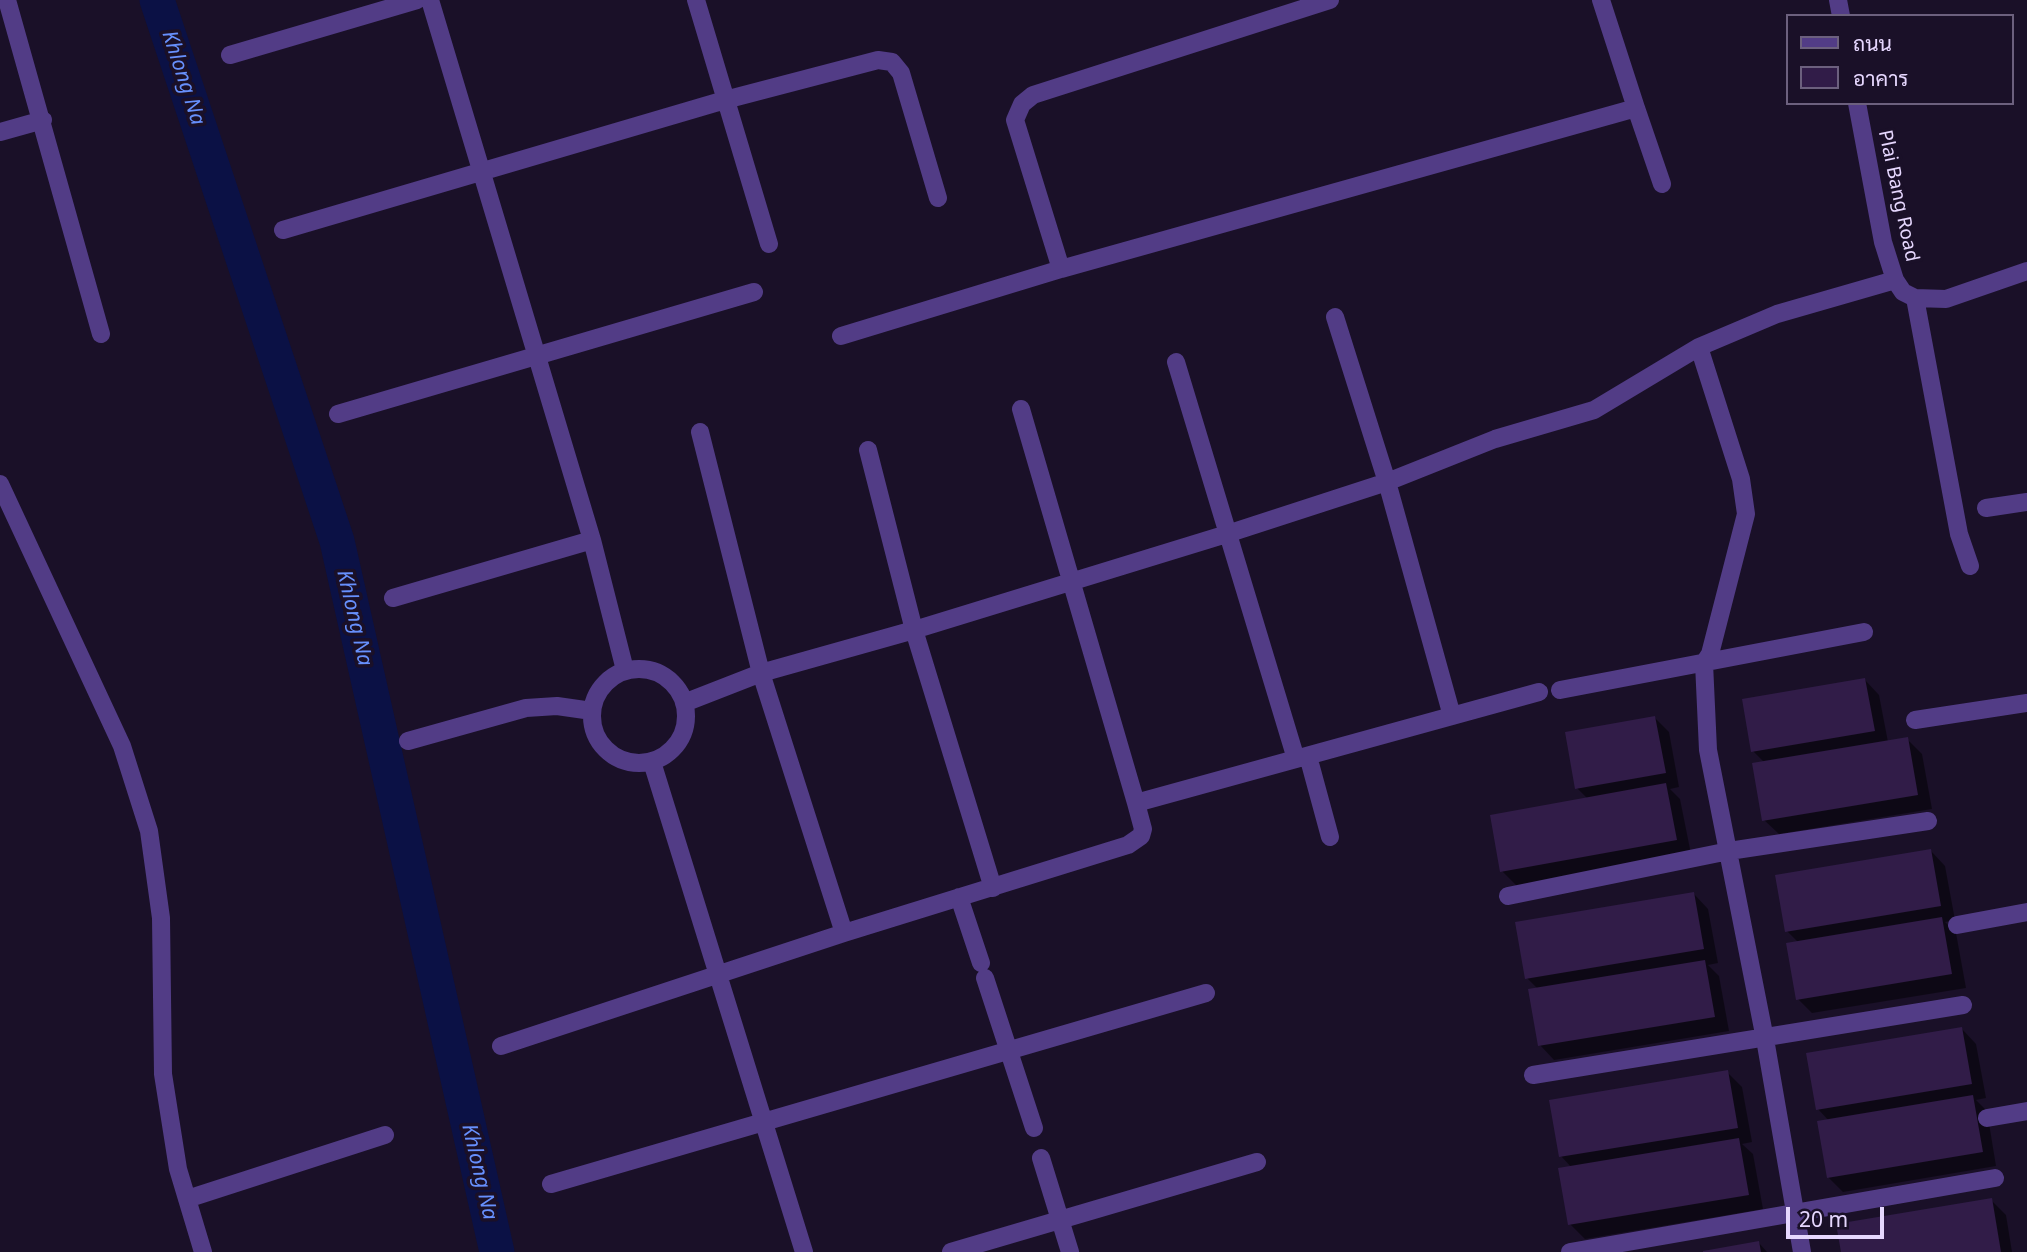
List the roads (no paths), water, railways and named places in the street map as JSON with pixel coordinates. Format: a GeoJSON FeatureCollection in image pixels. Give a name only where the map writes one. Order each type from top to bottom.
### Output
{"type":"FeatureCollection","features":[{"type":"Feature","properties":{"kind":"street"},"geometry":{"type":"LineString","coordinates":[[7,0],[43,120],[101,334]]}},
{"type":"Feature","properties":{"kind":"street"},"geometry":{"type":"LineString","coordinates":[[230,55],[417,0]]}},
{"type":"Feature","properties":{"kind":"street"},"geometry":{"type":"LineString","coordinates":[[430,0],[592,540],[625,670]]}},
{"type":"Feature","properties":{"kind":"street"},"geometry":{"type":"LineString","coordinates":[[695,0],[769,244]]}},
{"type":"Feature","properties":{"kind":"street"},"geometry":{"type":"LineString","coordinates":[[1061,269],[1016,120],[1022,104],[1033,95],[1330,0]]}},
{"type":"Feature","properties":{"kind":"street"},"geometry":{"type":"LineString","coordinates":[[1601,0],[1662,184]]}},
{"type":"Feature","properties":{"kind":"street"},"geometry":{"type":"LineString","coordinates":[[283,230],[725,100],[878,60],[892,62],[901,73],[938,198]]}},
{"type":"Feature","properties":{"kind":"street","name":"Plai Bang Road"},"geometry":{"type":"LineString","coordinates":[[1857,105],[1883,242],[1895,280],[1903,292],[1915,298]]}},
{"type":"Feature","properties":{"kind":"street"},"geometry":{"type":"LineString","coordinates":[[841,336],[1061,269],[1636,108]]}},
{"type":"Feature","properties":{"kind":"street"},"geometry":{"type":"LineString","coordinates":[[0,132],[43,120]]}},
{"type":"Feature","properties":{"kind":"street"},"geometry":{"type":"LineString","coordinates":[[1970,566],[1959,534],[1915,298],[1946,299],[2027,271]]}},
{"type":"Feature","properties":{"kind":"street"},"geometry":{"type":"LineString","coordinates":[[684,703],[761,673],[914,630],[1230,533],[1387,482],[1495,439],[1594,410],[1699,347],[1777,314],[1895,280]]}},
{"type":"Feature","properties":{"kind":"street"},"geometry":{"type":"LineString","coordinates":[[338,414],[754,292]]}},
{"type":"Feature","properties":{"kind":"street"},"geometry":{"type":"LineString","coordinates":[[1335,317],[1387,482],[1452,716]]}},
{"type":"Feature","properties":{"kind":"street"},"geometry":{"type":"LineString","coordinates":[[1699,347],[1741,479],[1746,514],[1710,654],[1704,663],[1708,750],[1765,1039],[1802,1252]]}},
{"type":"Feature","properties":{"kind":"street"},"geometry":{"type":"LineString","coordinates":[[1176,362],[1330,837]]}},
{"type":"Feature","properties":{"kind":"street"},"geometry":{"type":"LineString","coordinates":[[501,1046],[844,933],[1135,842],[1143,829],[1073,580],[1021,409]]}},
{"type":"Feature","properties":{"kind":"street"},"geometry":{"type":"LineString","coordinates":[[700,432],[761,673],[844,933]]}},
{"type":"Feature","properties":{"kind":"street"},"geometry":{"type":"LineString","coordinates":[[868,450],[914,630],[993,888]]}},
{"type":"Feature","properties":{"kind":"street"},"geometry":{"type":"LineString","coordinates":[[0,484],[121,746],[149,831],[161,918],[163,1074],[178,1169],[203,1252]]}},
{"type":"Feature","properties":{"kind":"street"},"geometry":{"type":"LineString","coordinates":[[1986,508],[2027,502]]}},
{"type":"Feature","properties":{"kind":"street"},"geometry":{"type":"LineString","coordinates":[[393,598],[592,540]]}},
{"type":"Feature","properties":{"kind":"street"},"geometry":{"type":"LineString","coordinates":[[1560,690],[1864,632]]}},
{"type":"Feature","properties":{"kind":"street"},"geometry":{"type":"LineString","coordinates":[[643,669],[662,674],[676,686],[684,703],[686,721],[681,738],[669,753],[652,762],[634,763],[616,758],[602,746],[593,729],[592,711],[597,693],[608,679],[625,670],[643,669]]}},
{"type":"Feature","properties":{"kind":"street"},"geometry":{"type":"LineString","coordinates":[[1136,803],[1539,692]]}},
{"type":"Feature","properties":{"kind":"street"},"geometry":{"type":"LineString","coordinates":[[1915,720],[2027,703]]}},
{"type":"Feature","properties":{"kind":"street"},"geometry":{"type":"LineString","coordinates":[[408,740],[526,708],[557,706],[592,711]]}},
{"type":"Feature","properties":{"kind":"street"},"geometry":{"type":"LineString","coordinates":[[652,762],[804,1252]]}},
{"type":"Feature","properties":{"kind":"street"},"geometry":{"type":"LineString","coordinates":[[1508,896],[1729,851],[1928,821]]}},
{"type":"Feature","properties":{"kind":"street"},"geometry":{"type":"LineString","coordinates":[[959,897],[1034,1128]]}},
{"type":"Feature","properties":{"kind":"street"},"geometry":{"type":"LineString","coordinates":[[1957,925],[2027,912]]}},
{"type":"Feature","properties":{"kind":"street"},"geometry":{"type":"LineString","coordinates":[[551,1184],[1206,993]]}},
{"type":"Feature","properties":{"kind":"street"},"geometry":{"type":"LineString","coordinates":[[1533,1074],[1765,1039],[1963,1005]]}},
{"type":"Feature","properties":{"kind":"street"},"geometry":{"type":"LineString","coordinates":[[1987,1118],[2027,1111]]}},
{"type":"Feature","properties":{"kind":"street"},"geometry":{"type":"LineString","coordinates":[[187,1199],[385,1135]]}},
{"type":"Feature","properties":{"kind":"street"},"geometry":{"type":"LineString","coordinates":[[1041,1158],[1070,1252]]}},
{"type":"Feature","properties":{"kind":"street"},"geometry":{"type":"LineString","coordinates":[[951,1252],[1257,1162]]}},
{"type":"Feature","properties":{"kind":"street"},"geometry":{"type":"LineString","coordinates":[[1570,1252],[1995,1178]]}},
{"type":"Feature","properties":{"kind":"waterway","name":"Khlong Na"},"geometry":{"type":"LineString","coordinates":[[157,0],[337,541],[497,1252]]}}]}
